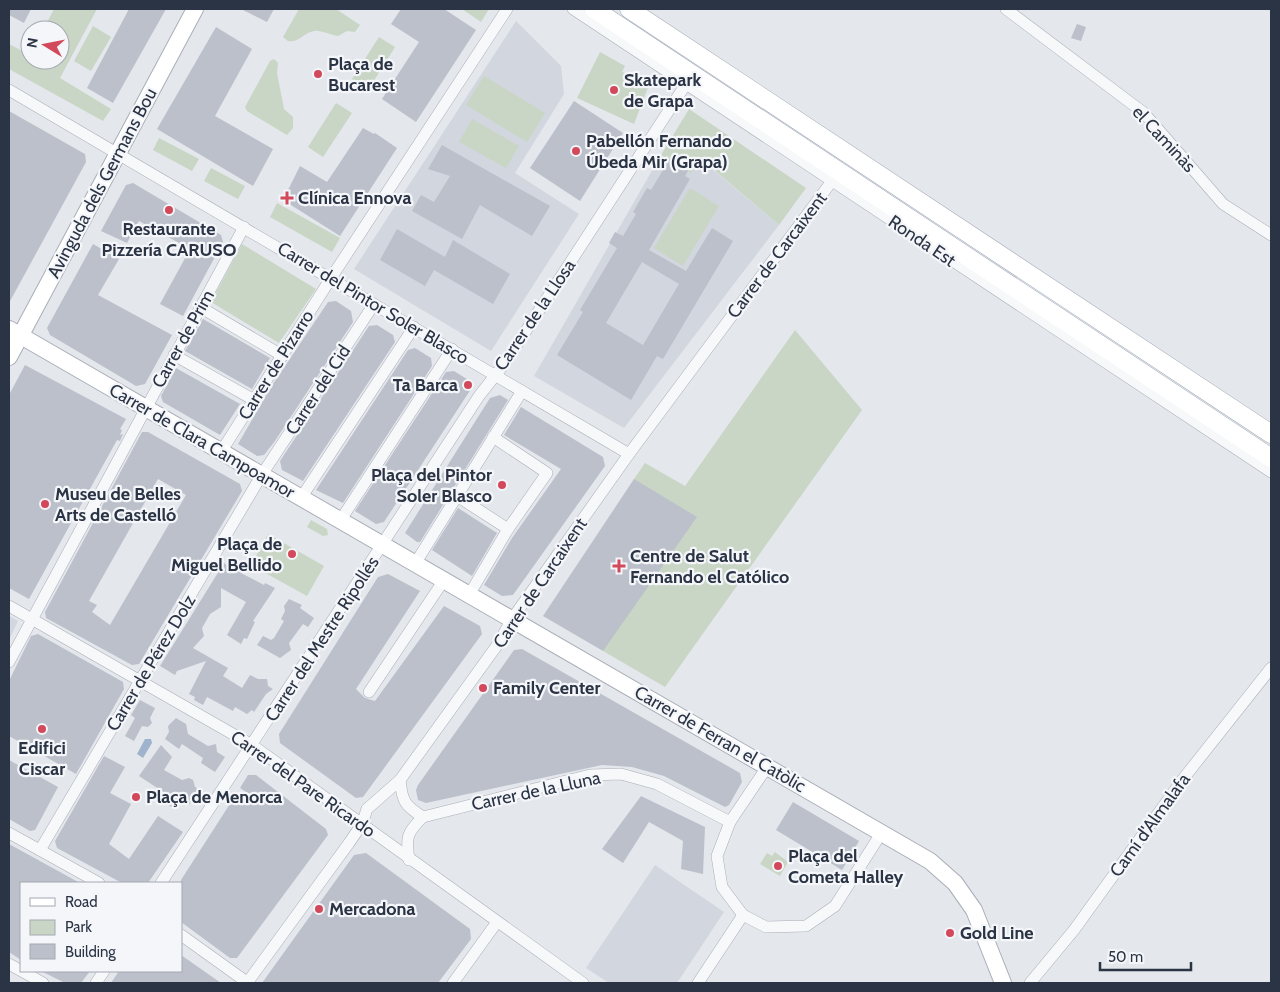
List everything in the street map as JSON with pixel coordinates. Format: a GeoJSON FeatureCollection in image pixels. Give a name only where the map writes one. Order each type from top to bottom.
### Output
{"type":"FeatureCollection","features":[{"type":"Feature","properties":{"kind":"main road","name":"Ronda Est"},"geometry":{"type":"LineString","coordinates":[[594,9],[1271,458]]}},
{"type":"Feature","properties":{"kind":"main road","name":"Ronda Est"},"geometry":{"type":"LineString","coordinates":[[629,9],[1271,434]]}},
{"type":"Feature","properties":{"kind":"street","name":"Avinguda dels Germans Bou"},"geometry":{"type":"LineString","coordinates":[[9,358],[15,333],[195,9]]}},
{"type":"Feature","properties":{"kind":"street","name":"Carrer de Pizarro"},"geometry":{"type":"LineString","coordinates":[[221,452],[331,278],[507,9]]}},
{"type":"Feature","properties":{"kind":"street","name":"Ronda Est"},"geometry":{"type":"LineString","coordinates":[[573,9],[1271,472]]}},
{"type":"Feature","properties":{"kind":"street","name":"el Caminàs"},"geometry":{"type":"LineString","coordinates":[[1006,9],[1144,113],[1222,204],[1271,235]]}},
{"type":"Feature","properties":{"kind":"street","name":"Carrer de la Llosa"},"geometry":{"type":"LineString","coordinates":[[383,546],[479,396],[508,359],[686,84]]}},
{"type":"Feature","properties":{"kind":"street","name":"Carrer del Pintor Soler Blasco"},"geometry":{"type":"LineString","coordinates":[[9,90],[629,454]]}},
{"type":"Feature","properties":{"kind":"street","name":"Carrer de Carcaixent"},"geometry":{"type":"LineString","coordinates":[[248,983],[362,824],[367,809],[400,780],[498,644],[512,619],[629,454],[832,181]]}},
{"type":"Feature","properties":{"kind":"street","name":"Carrer de Prim"},"geometry":{"type":"LineString","coordinates":[[9,662],[30,619],[244,227]]}},
{"type":"Feature","properties":{"kind":"street","name":"Carrer del Cid"},"geometry":{"type":"LineString","coordinates":[[261,476],[374,304]]}},
{"type":"Feature","properties":{"kind":"street"},"geometry":{"type":"LineString","coordinates":[[200,307],[283,356]]}},
{"type":"Feature","properties":{"kind":"street"},"geometry":{"type":"LineString","coordinates":[[301,498],[414,327]]}},
{"type":"Feature","properties":{"kind":"street","name":"Carrer de Clara Campoamor"},"geometry":{"type":"LineString","coordinates":[[15,333],[383,546]]}},
{"type":"Feature","properties":{"kind":"street"},"geometry":{"type":"LineString","coordinates":[[340,521],[452,349]]}},
{"type":"Feature","properties":{"kind":"street"},"geometry":{"type":"LineString","coordinates":[[174,355],[254,400]]}},
{"type":"Feature","properties":{"kind":"street"},"geometry":{"type":"LineString","coordinates":[[416,564],[522,391]]}},
{"type":"Feature","properties":{"kind":"street"},"geometry":{"type":"LineString","coordinates":[[469,594],[508,529],[547,473],[493,437]]}},
{"type":"Feature","properties":{"kind":"street","name":"Carrer de Pérez Dolz"},"geometry":{"type":"LineString","coordinates":[[40,850],[261,476]]}},
{"type":"Feature","properties":{"kind":"street"},"geometry":{"type":"LineString","coordinates":[[457,496],[508,529]]}},
{"type":"Feature","properties":{"kind":"street","name":"Carrer de Ferran el Catòlic"},"geometry":{"type":"LineString","coordinates":[[383,546],[930,861],[955,883],[974,910],[997,982]]}},
{"type":"Feature","properties":{"kind":"street","name":"Carrer del Mestre Ripollés"},"geometry":{"type":"LineString","coordinates":[[162,882],[383,546]]}},
{"type":"Feature","properties":{"kind":"street"},"geometry":{"type":"LineString","coordinates":[[369,692],[444,580]]}},
{"type":"Feature","properties":{"kind":"street","name":"Carrer del Pare Ricardo"},"geometry":{"type":"LineString","coordinates":[[9,606],[252,745],[409,860],[584,983]]}},
{"type":"Feature","properties":{"kind":"street","name":"Camí d'Almalafa"},"geometry":{"type":"LineString","coordinates":[[1030,983],[1074,930],[1183,780],[1271,668]]}},
{"type":"Feature","properties":{"kind":"street"},"geometry":{"type":"LineString","coordinates":[[767,767],[730,822],[718,856],[722,887],[743,915],[766,927],[806,926],[835,906],[882,832]]}},
{"type":"Feature","properties":{"kind":"street","name":"Carrer de la Lluna"},"geometry":{"type":"LineString","coordinates":[[423,817],[590,775],[620,774],[658,784],[730,822]]}},
{"type":"Feature","properties":{"kind":"street"},"geometry":{"type":"LineString","coordinates":[[400,780],[401,791],[408,808],[423,817],[411,829],[407,841],[409,860]]}},
{"type":"Feature","properties":{"kind":"street"},"geometry":{"type":"LineString","coordinates":[[9,833],[97,882]]}},
{"type":"Feature","properties":{"kind":"street"},"geometry":{"type":"LineString","coordinates":[[698,983],[743,915]]}},
{"type":"Feature","properties":{"kind":"street"},"geometry":{"type":"LineString","coordinates":[[453,983],[496,922]]}},
{"type":"Feature","properties":{"kind":"street"},"geometry":{"type":"LineString","coordinates":[[182,936],[248,983]]}},
{"type":"Feature","properties":{"kind":"street"},"geometry":{"type":"LineString","coordinates":[[9,964],[20,970]]}},
{"type":"Feature","properties":{"kind":"street"},"geometry":{"type":"LineString","coordinates":[[23,972],[43,983]]}},
{"type":"Feature","properties":{"kind":"street"},"geometry":{"type":"LineString","coordinates":[[96,983],[103,972]]}},
{"type":"Feature","properties":{"kind":"shaded area"},"geometry":{"type":"Polygon","coordinates":[[[516,21],[561,66],[564,94],[515,173],[579,214],[491,351],[354,269],[516,21]]]}},
{"type":"Feature","properties":{"kind":"shaded area"},"geometry":{"type":"Polygon","coordinates":[[[661,155],[691,172],[699,158],[779,225],[624,428],[534,376],[661,155]]]}},
{"type":"Feature","properties":{"kind":"shaded area"},"geometry":{"type":"Polygon","coordinates":[[[9,616],[18,621],[9,640],[9,616]]]}},
{"type":"Feature","properties":{"kind":"shaded area"},"geometry":{"type":"Polygon","coordinates":[[[655,865],[724,912],[677,983],[609,983],[586,968],[655,865]]]}},
{"type":"Feature","properties":{"kind":"green space"},"geometry":{"type":"Polygon","coordinates":[[[54,9],[97,9],[70,59],[70,20],[48,20],[54,9]]]}},
{"type":"Feature","properties":{"kind":"green space"},"geometry":{"type":"Polygon","coordinates":[[[299,9],[336,9],[360,25],[355,32],[347,31],[338,36],[314,31],[295,41],[288,41],[283,37],[299,9]]]}},
{"type":"Feature","properties":{"kind":"green space"},"geometry":{"type":"Polygon","coordinates":[[[462,9],[489,9],[481,22],[462,9]]]}},
{"type":"Feature","properties":{"kind":"green space"},"geometry":{"type":"Polygon","coordinates":[[[93,26],[111,37],[91,71],[74,61],[93,26]]]}},
{"type":"Feature","properties":{"kind":"green space"},"geometry":{"type":"Polygon","coordinates":[[[379,37],[395,47],[368,90],[352,79],[379,37]]]}},
{"type":"Feature","properties":{"kind":"green space"},"geometry":{"type":"Polygon","coordinates":[[[9,44],[20,50],[20,70],[64,70],[60,78],[111,109],[103,121],[9,69],[9,44]]]}},
{"type":"Feature","properties":{"kind":"green space","name":"Skatepark de Grapa"},"geometry":{"type":"Polygon","coordinates":[[[600,52],[625,66],[622,72],[650,82],[634,124],[577,98],[600,52]]]}},
{"type":"Feature","properties":{"kind":"green space"},"geometry":{"type":"Polygon","coordinates":[[[274,59],[278,63],[277,73],[284,109],[293,117],[293,128],[287,135],[247,111],[245,107],[270,61],[274,59]]]}},
{"type":"Feature","properties":{"kind":"green space"},"geometry":{"type":"Polygon","coordinates":[[[484,76],[545,113],[527,142],[466,105],[484,76]]]}},
{"type":"Feature","properties":{"kind":"green space"},"geometry":{"type":"Polygon","coordinates":[[[336,103],[352,113],[323,157],[308,147],[336,103]]]}},
{"type":"Feature","properties":{"kind":"green space"},"geometry":{"type":"Polygon","coordinates":[[[689,109],[806,188],[779,225],[700,158],[691,173],[661,155],[689,109]]]}},
{"type":"Feature","properties":{"kind":"green space"},"geometry":{"type":"Polygon","coordinates":[[[472,119],[519,146],[506,168],[459,142],[472,119]]]}},
{"type":"Feature","properties":{"kind":"green space"},"geometry":{"type":"Polygon","coordinates":[[[159,138],[199,159],[192,171],[153,150],[159,138]]]}},
{"type":"Feature","properties":{"kind":"green space"},"geometry":{"type":"Polygon","coordinates":[[[211,168],[245,186],[238,199],[204,181],[211,168]]]}},
{"type":"Feature","properties":{"kind":"green space"},"geometry":{"type":"Polygon","coordinates":[[[690,188],[719,206],[683,266],[654,248],[690,188]]]}},
{"type":"Feature","properties":{"kind":"green space"},"geometry":{"type":"Polygon","coordinates":[[[277,203],[340,238],[332,252],[270,217],[277,203]]]}},
{"type":"Feature","properties":{"kind":"green space"},"geometry":{"type":"Polygon","coordinates":[[[242,244],[316,289],[279,343],[211,302],[242,244]]]}},
{"type":"Feature","properties":{"kind":"green space"},"geometry":{"type":"Polygon","coordinates":[[[795,330],[862,410],[665,687],[603,651],[634,479],[645,463],[685,486],[795,330]]]}},
{"type":"Feature","properties":{"kind":"green space"},"geometry":{"type":"Polygon","coordinates":[[[311,520],[327,529],[328,535],[323,536],[307,527],[311,520]]]}},
{"type":"Feature","properties":{"kind":"green space"},"geometry":{"type":"Polygon","coordinates":[[[268,534],[324,566],[307,596],[251,565],[268,534]]]}},
{"type":"Feature","properties":{"kind":"green space"},"geometry":{"type":"Polygon","coordinates":[[[775,852],[788,862],[780,876],[760,864],[767,853],[772,856],[775,852]]]}},
{"type":"Feature","properties":{"kind":"water"},"geometry":{"type":"Polygon","coordinates":[[[145,739],[151,739],[152,743],[143,758],[137,754],[145,739]]]}},
{"type":"Feature","properties":{"kind":"building"},"geometry":{"type":"Polygon","coordinates":[[[9,9],[31,9],[26,20],[20,21],[9,15],[9,9]]]}},
{"type":"Feature","properties":{"kind":"building"},"geometry":{"type":"Polygon","coordinates":[[[129,9],[166,9],[113,103],[87,88],[129,9]]]}},
{"type":"Feature","properties":{"kind":"building"},"geometry":{"type":"Polygon","coordinates":[[[241,9],[274,9],[267,22],[241,9]]]}},
{"type":"Feature","properties":{"kind":"building"},"geometry":{"type":"Polygon","coordinates":[[[401,9],[444,9],[476,30],[416,122],[382,99],[419,42],[391,24],[401,9]]]}},
{"type":"Feature","properties":{"kind":"building"},"geometry":{"type":"Polygon","coordinates":[[[1077,24],[1086,27],[1081,41],[1071,38],[1077,24]]]}},
{"type":"Feature","properties":{"kind":"building"},"geometry":{"type":"Polygon","coordinates":[[[216,27],[252,49],[215,116],[273,149],[253,186],[157,129],[216,27]]]}},
{"type":"Feature","properties":{"kind":"building","name":"Pabellón Fernando Úbeda Mir (Grapa)"},"geometry":{"type":"Polygon","coordinates":[[[574,101],[623,133],[580,201],[530,168],[574,101]]]}},
{"type":"Feature","properties":{"kind":"building"},"geometry":{"type":"Polygon","coordinates":[[[9,111],[85,154],[86,162],[9,303],[9,111]]]}},
{"type":"Feature","properties":{"kind":"building"},"geometry":{"type":"Polygon","coordinates":[[[363,128],[375,133],[397,148],[340,236],[283,200],[300,166],[327,182],[363,128]]]}},
{"type":"Feature","properties":{"kind":"building"},"geometry":{"type":"Polygon","coordinates":[[[442,145],[550,206],[532,236],[480,205],[462,239],[412,211],[421,195],[434,202],[450,176],[428,169],[442,145]]]}},
{"type":"Feature","properties":{"kind":"building"},"geometry":{"type":"Polygon","coordinates":[[[669,160],[688,171],[685,176],[690,179],[649,250],[686,271],[712,228],[733,241],[663,359],[657,356],[631,400],[557,355],[583,312],[580,310],[617,248],[609,243],[615,232],[623,236],[636,214],[633,212],[647,188],[651,190],[669,160]],[[642,262],[606,323],[643,345],[679,284],[642,262]]]}},
{"type":"Feature","properties":{"kind":"building"},"geometry":{"type":"Polygon","coordinates":[[[133,183],[221,235],[223,242],[183,316],[160,304],[190,249],[139,221],[127,243],[101,231],[126,185],[133,183]]]}},
{"type":"Feature","properties":{"kind":"building"},"geometry":{"type":"Polygon","coordinates":[[[397,229],[445,257],[453,240],[510,274],[493,304],[434,270],[425,286],[380,260],[397,229]]]}},
{"type":"Feature","properties":{"kind":"building"},"geometry":{"type":"Polygon","coordinates":[[[93,244],[119,259],[98,295],[172,335],[145,384],[136,386],[50,335],[47,328],[93,244]]]}},
{"type":"Feature","properties":{"kind":"building"},"geometry":{"type":"Polygon","coordinates":[[[336,301],[351,311],[353,322],[275,441],[264,455],[257,456],[238,444],[271,387],[328,302],[336,301]]]}},
{"type":"Feature","properties":{"kind":"building"},"geometry":{"type":"Polygon","coordinates":[[[203,319],[270,358],[252,389],[185,351],[203,319]]]}},
{"type":"Feature","properties":{"kind":"building"},"geometry":{"type":"Polygon","coordinates":[[[377,325],[393,335],[395,342],[303,481],[282,470],[280,461],[369,326],[377,325]]]}},
{"type":"Feature","properties":{"kind":"building"},"geometry":{"type":"Polygon","coordinates":[[[415,348],[431,358],[432,366],[343,503],[316,490],[408,350],[415,348]]]}},
{"type":"Feature","properties":{"kind":"building","name":"Museu de Belles Arts de Castelló"},"geometry":{"type":"Polygon","coordinates":[[[25,365],[126,419],[120,429],[122,430],[120,435],[123,434],[120,441],[117,440],[29,599],[9,588],[9,395],[25,365]]]}},
{"type":"Feature","properties":{"kind":"building"},"geometry":{"type":"Polygon","coordinates":[[[176,368],[240,404],[220,435],[163,402],[161,396],[176,368]]]}},
{"type":"Feature","properties":{"kind":"building"},"geometry":{"type":"Polygon","coordinates":[[[454,371],[470,381],[471,389],[384,522],[376,524],[355,511],[446,372],[454,371]]]}},
{"type":"Feature","properties":{"kind":"building"},"geometry":{"type":"Polygon","coordinates":[[[500,395],[508,400],[420,542],[417,542],[405,533],[490,398],[500,395]]]}},
{"type":"Feature","properties":{"kind":"building"},"geometry":{"type":"Polygon","coordinates":[[[521,407],[603,457],[605,466],[513,595],[502,596],[484,585],[512,538],[561,469],[504,435],[521,407]]]}},
{"type":"Feature","properties":{"kind":"building"},"geometry":{"type":"Polygon","coordinates":[[[142,432],[148,432],[240,484],[242,491],[139,664],[132,665],[46,618],[45,612],[142,432]],[[158,479],[89,601],[97,605],[92,612],[110,625],[186,495],[158,479]]]}},
{"type":"Feature","properties":{"kind":"building","name":"Centre de Salut Fernando el Católico"},"geometry":{"type":"Polygon","coordinates":[[[634,479],[697,517],[603,651],[543,616],[634,479]]]}},
{"type":"Feature","properties":{"kind":"building"},"geometry":{"type":"Polygon","coordinates":[[[458,508],[497,533],[472,576],[432,550],[458,508]]]}},
{"type":"Feature","properties":{"kind":"building"},"geometry":{"type":"Polygon","coordinates":[[[224,563],[227,565],[228,563],[242,571],[241,573],[264,585],[265,583],[275,588],[253,621],[255,622],[247,639],[244,638],[241,644],[227,635],[246,602],[221,588],[221,607],[210,614],[202,628],[204,636],[193,648],[228,668],[223,676],[242,688],[250,675],[258,679],[267,679],[268,686],[273,689],[266,694],[254,712],[252,710],[247,714],[235,707],[233,711],[207,697],[203,705],[194,700],[195,697],[189,694],[206,661],[177,671],[175,675],[160,666],[224,563]]]}},
{"type":"Feature","properties":{"kind":"building"},"geometry":{"type":"Polygon","coordinates":[[[388,574],[420,591],[356,689],[365,698],[375,701],[444,606],[480,626],[482,634],[363,797],[356,798],[280,743],[279,734],[378,577],[388,574]]]}},
{"type":"Feature","properties":{"kind":"building"},"geometry":{"type":"Polygon","coordinates":[[[289,599],[302,605],[300,608],[314,618],[308,627],[303,624],[289,643],[291,650],[280,658],[257,645],[263,636],[271,640],[274,638],[284,621],[281,619],[285,611],[284,606],[289,599]]]}},
{"type":"Feature","properties":{"kind":"building"},"geometry":{"type":"Polygon","coordinates":[[[38,634],[123,682],[124,689],[76,774],[9,736],[9,681],[31,636],[38,634]]]}},
{"type":"Feature","properties":{"kind":"building"},"geometry":{"type":"Polygon","coordinates":[[[522,649],[740,773],[742,782],[729,805],[725,807],[664,776],[632,767],[602,765],[426,803],[418,800],[416,790],[418,785],[514,650],[522,649]]]}},
{"type":"Feature","properties":{"kind":"building"},"geometry":{"type":"Polygon","coordinates":[[[140,700],[155,708],[150,718],[152,723],[148,727],[142,726],[134,741],[125,736],[135,718],[131,715],[140,700]]]}},
{"type":"Feature","properties":{"kind":"building"},"geometry":{"type":"Polygon","coordinates":[[[176,718],[186,724],[188,734],[208,746],[216,744],[217,752],[225,757],[215,772],[201,763],[203,758],[182,744],[179,749],[165,739],[169,732],[168,726],[176,718]]]}},
{"type":"Feature","properties":{"kind":"building"},"geometry":{"type":"Polygon","coordinates":[[[161,745],[172,757],[164,770],[182,780],[189,778],[193,780],[195,787],[199,789],[189,805],[179,798],[173,808],[160,800],[165,793],[139,776],[161,745]]]}},
{"type":"Feature","properties":{"kind":"building"},"geometry":{"type":"Polygon","coordinates":[[[104,756],[125,767],[110,793],[131,804],[109,844],[129,859],[158,816],[183,832],[149,882],[120,882],[57,848],[55,841],[104,756]]]}},
{"type":"Feature","properties":{"kind":"building","name":"Edifici Ciscar"},"geometry":{"type":"Polygon","coordinates":[[[9,760],[58,787],[35,830],[30,831],[9,819],[9,760]]]}},
{"type":"Feature","properties":{"kind":"building"},"geometry":{"type":"Polygon","coordinates":[[[248,775],[256,775],[326,829],[328,835],[237,958],[230,958],[182,923],[181,880],[235,796],[252,803],[255,798],[240,788],[248,775]]]}},
{"type":"Feature","properties":{"kind":"building"},"geometry":{"type":"Polygon","coordinates":[[[641,796],[705,827],[703,874],[681,869],[683,841],[649,822],[623,863],[602,849],[641,796]]]}},
{"type":"Feature","properties":{"kind":"building"},"geometry":{"type":"Polygon","coordinates":[[[793,802],[859,841],[842,870],[776,830],[793,802]]]}},
{"type":"Feature","properties":{"kind":"building"},"geometry":{"type":"Polygon","coordinates":[[[9,844],[78,882],[20,882],[20,959],[9,952],[9,844]]]}},
{"type":"Feature","properties":{"kind":"building"},"geometry":{"type":"Polygon","coordinates":[[[366,853],[470,929],[471,939],[438,983],[262,983],[354,855],[366,853]]]}},
{"type":"Feature","properties":{"kind":"building"},"geometry":{"type":"Polygon","coordinates":[[[182,956],[221,983],[111,983],[118,972],[182,972],[182,956]]]}},
{"type":"Feature","properties":{"kind":"building"},"geometry":{"type":"Polygon","coordinates":[[[43,972],[89,972],[81,983],[65,983],[43,972]]]}},
{"type":"Feature","properties":{"kind":"place","name":"Plaça de Bucarest"},"geometry":{"type":"Point","coordinates":[318,74]}},
{"type":"Feature","properties":{"kind":"place","name":"Skatepark de Grapa"},"geometry":{"type":"Point","coordinates":[614,90]}},
{"type":"Feature","properties":{"kind":"place","name":"Pabellón Fernando Úbeda Mir (Grapa)"},"geometry":{"type":"Point","coordinates":[576,151]}},
{"type":"Feature","properties":{"kind":"place","name":"Clínica Ennova"},"geometry":{"type":"Point","coordinates":[287,198]}},
{"type":"Feature","properties":{"kind":"place","name":"Restaurante Pizzería CARUSO"},"geometry":{"type":"Point","coordinates":[169,210]}},
{"type":"Feature","properties":{"kind":"place","name":"Ta Barca"},"geometry":{"type":"Point","coordinates":[468,385]}},
{"type":"Feature","properties":{"kind":"place","name":"Plaça del Pintor Soler Blasco"},"geometry":{"type":"Point","coordinates":[502,485]}},
{"type":"Feature","properties":{"kind":"place","name":"Museu de Belles Arts de Castelló"},"geometry":{"type":"Point","coordinates":[45,504]}},
{"type":"Feature","properties":{"kind":"place","name":"Plaça de Miguel Bellido"},"geometry":{"type":"Point","coordinates":[292,554]}},
{"type":"Feature","properties":{"kind":"place","name":"Centre de Salut Fernando el Católico"},"geometry":{"type":"Point","coordinates":[619,566]}},
{"type":"Feature","properties":{"kind":"place","name":"Family Center"},"geometry":{"type":"Point","coordinates":[483,688]}},
{"type":"Feature","properties":{"kind":"place","name":"Edifici Ciscar"},"geometry":{"type":"Point","coordinates":[42,729]}},
{"type":"Feature","properties":{"kind":"place","name":"Plaça de Menorca"},"geometry":{"type":"Point","coordinates":[136,797]}},
{"type":"Feature","properties":{"kind":"place","name":"Plaça del Cometa Halley"},"geometry":{"type":"Point","coordinates":[778,866]}},
{"type":"Feature","properties":{"kind":"place","name":"Mercadona"},"geometry":{"type":"Point","coordinates":[319,909]}},
{"type":"Feature","properties":{"kind":"place","name":"Gold Line"},"geometry":{"type":"Point","coordinates":[950,933]}}]}
